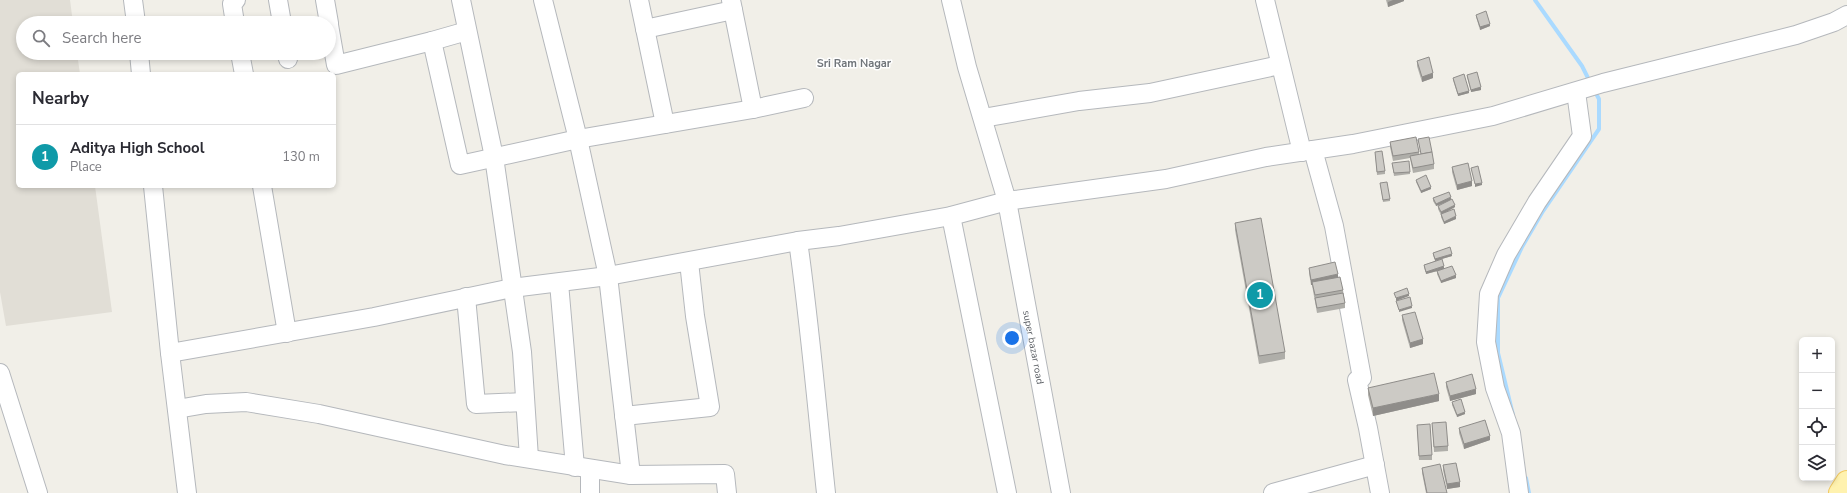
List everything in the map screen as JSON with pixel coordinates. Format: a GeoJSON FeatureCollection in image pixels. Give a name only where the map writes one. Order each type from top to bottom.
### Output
{"type":"FeatureCollection","features":[{"type":"Feature","properties":{"kind":"main road"},"geometry":{"type":"LineString","coordinates":[[1840,493],[1847,482]]}},
{"type":"Feature","properties":{"kind":"street"},"geometry":{"type":"LineString","coordinates":[[134,0],[135,16]]}},
{"type":"Feature","properties":{"kind":"street"},"geometry":{"type":"LineString","coordinates":[[234,16],[232,4],[236,0]]}},
{"type":"Feature","properties":{"kind":"street"},"geometry":{"type":"LineString","coordinates":[[278,0],[281,16]]}},
{"type":"Feature","properties":{"kind":"street"},"geometry":{"type":"LineString","coordinates":[[325,0],[328,16]]}},
{"type":"Feature","properties":{"kind":"street"},"geometry":{"type":"LineString","coordinates":[[461,0],[494,157],[522,352],[529,458]]}},
{"type":"Feature","properties":{"kind":"street"},"geometry":{"type":"LineString","coordinates":[[543,0],[578,139],[608,276],[631,475]]}},
{"type":"Feature","properties":{"kind":"street"},"geometry":{"type":"LineString","coordinates":[[639,0],[665,124]]}},
{"type":"Feature","properties":{"kind":"street","name":"super bazar road"},"geometry":{"type":"LineString","coordinates":[[951,0],[967,67],[1007,201],[1061,493]]}},
{"type":"Feature","properties":{"kind":"street"},"geometry":{"type":"LineString","coordinates":[[1265,0],[1280,65],[1334,226],[1362,378],[1357,380],[1380,493]]}},
{"type":"Feature","properties":{"kind":"street"},"geometry":{"type":"LineString","coordinates":[[645,29],[732,5],[753,109]]}},
{"type":"Feature","properties":{"kind":"street"},"geometry":{"type":"LineString","coordinates":[[170,353],[374,317],[512,288],[608,276],[798,241],[839,236],[951,216],[1007,201],[1166,179],[1266,157],[1353,144],[1493,116],[1587,88],[1796,35],[1834,22],[1847,15]]}},
{"type":"Feature","properties":{"kind":"street"},"geometry":{"type":"LineString","coordinates":[[335,60],[336,65],[467,31]]}},
{"type":"Feature","properties":{"kind":"street"},"geometry":{"type":"LineString","coordinates":[[432,41],[460,165],[578,139],[753,109],[804,98]]}},
{"type":"Feature","properties":{"kind":"street"},"geometry":{"type":"LineString","coordinates":[[140,60],[141,72]]}},
{"type":"Feature","properties":{"kind":"street"},"geometry":{"type":"LineString","coordinates":[[241,60],[244,72]]}},
{"type":"Feature","properties":{"kind":"street"},"geometry":{"type":"LineString","coordinates":[[983,118],[1079,101],[1150,93],[1280,65]]}},
{"type":"Feature","properties":{"kind":"street"},"geometry":{"type":"LineString","coordinates":[[1518,493],[1511,432],[1495,388],[1486,342],[1489,294],[1506,255],[1538,202],[1582,136],[1587,88]]}},
{"type":"Feature","properties":{"kind":"street"},"geometry":{"type":"LineString","coordinates":[[153,188],[170,353],[187,493]]}},
{"type":"Feature","properties":{"kind":"street"},"geometry":{"type":"LineString","coordinates":[[262,188],[286,333]]}},
{"type":"Feature","properties":{"kind":"street"},"geometry":{"type":"LineString","coordinates":[[951,216],[1007,493]]}},
{"type":"Feature","properties":{"kind":"street"},"geometry":{"type":"LineString","coordinates":[[798,241],[807,305],[814,387],[826,493]]}},
{"type":"Feature","properties":{"kind":"street"},"geometry":{"type":"LineString","coordinates":[[624,416],[710,407],[694,316],[689,262]]}},
{"type":"Feature","properties":{"kind":"street"},"geometry":{"type":"LineString","coordinates":[[559,283],[582,468],[590,493]]}},
{"type":"Feature","properties":{"kind":"street"},"geometry":{"type":"LineString","coordinates":[[466,297],[476,404],[526,402]]}},
{"type":"Feature","properties":{"kind":"street"},"geometry":{"type":"LineString","coordinates":[[0,373],[38,493]]}},
{"type":"Feature","properties":{"kind":"street"},"geometry":{"type":"LineString","coordinates":[[177,408],[206,404],[246,402],[319,414],[417,437],[505,455],[582,468],[631,475],[725,474],[727,493]]}},
{"type":"Feature","properties":{"kind":"street"},"geometry":{"type":"LineString","coordinates":[[1273,493],[1375,465]]}},
{"type":"Feature","properties":{"kind":"shaded area"},"geometry":{"type":"Polygon","coordinates":[[[0,0],[70,0],[72,16],[16,16],[16,60],[78,60],[80,72],[16,72],[16,188],[95,188],[112,312],[6,326],[0,292],[0,0]]]}},
{"type":"Feature","properties":{"kind":"building"},"geometry":{"type":"Polygon","coordinates":[[[1486,11],[1490,24],[1480,27],[1476,15],[1486,11]]]}},
{"type":"Feature","properties":{"kind":"building"},"geometry":{"type":"Polygon","coordinates":[[[1429,57],[1433,73],[1422,77],[1417,61],[1429,57]]]}},
{"type":"Feature","properties":{"kind":"building"},"geometry":{"type":"Polygon","coordinates":[[[1477,72],[1481,87],[1471,90],[1467,75],[1477,72]]]}},
{"type":"Feature","properties":{"kind":"building"},"geometry":{"type":"Polygon","coordinates":[[[1464,74],[1469,91],[1458,94],[1453,78],[1464,74]]]}},
{"type":"Feature","properties":{"kind":"building"},"geometry":{"type":"Polygon","coordinates":[[[1416,137],[1419,152],[1393,156],[1390,142],[1416,137]]]}},
{"type":"Feature","properties":{"kind":"building"},"geometry":{"type":"Polygon","coordinates":[[[1429,137],[1432,152],[1421,154],[1418,139],[1429,137]]]}},
{"type":"Feature","properties":{"kind":"building"},"geometry":{"type":"Polygon","coordinates":[[[1382,151],[1385,171],[1377,172],[1375,152],[1382,151]]]}},
{"type":"Feature","properties":{"kind":"building"},"geometry":{"type":"Polygon","coordinates":[[[1432,152],[1434,164],[1413,168],[1410,156],[1432,152]]]}},
{"type":"Feature","properties":{"kind":"building"},"geometry":{"type":"Polygon","coordinates":[[[1409,161],[1410,172],[1394,173],[1392,163],[1409,161]]]}},
{"type":"Feature","properties":{"kind":"building"},"geometry":{"type":"Polygon","coordinates":[[[1468,163],[1472,181],[1457,185],[1452,167],[1468,163]]]}},
{"type":"Feature","properties":{"kind":"building"},"geometry":{"type":"Polygon","coordinates":[[[1478,166],[1482,183],[1475,184],[1471,168],[1478,166]]]}},
{"type":"Feature","properties":{"kind":"building"},"geometry":{"type":"Polygon","coordinates":[[[1426,175],[1431,187],[1421,191],[1416,180],[1426,175]]]}},
{"type":"Feature","properties":{"kind":"building"},"geometry":{"type":"Polygon","coordinates":[[[1387,182],[1390,199],[1383,200],[1380,183],[1387,182]]]}},
{"type":"Feature","properties":{"kind":"building"},"geometry":{"type":"Polygon","coordinates":[[[1449,192],[1451,197],[1436,204],[1433,198],[1449,192]]]}},
{"type":"Feature","properties":{"kind":"building"},"geometry":{"type":"Polygon","coordinates":[[[1452,199],[1455,205],[1441,212],[1438,206],[1452,199]]]}},
{"type":"Feature","properties":{"kind":"building"},"geometry":{"type":"Polygon","coordinates":[[[1454,209],[1456,216],[1444,222],[1441,214],[1454,209]]]}},
{"type":"Feature","properties":{"kind":"building"},"geometry":{"type":"Polygon","coordinates":[[[1261,218],[1285,352],[1259,356],[1235,223],[1261,218]]]}},
{"type":"Feature","properties":{"kind":"building"},"geometry":{"type":"Polygon","coordinates":[[[1450,247],[1452,254],[1435,259],[1433,253],[1450,247]]]}},
{"type":"Feature","properties":{"kind":"building"},"geometry":{"type":"Polygon","coordinates":[[[1442,259],[1444,266],[1426,272],[1424,265],[1442,259]]]}},
{"type":"Feature","properties":{"kind":"building"},"geometry":{"type":"Polygon","coordinates":[[[1335,262],[1338,274],[1311,280],[1309,268],[1335,262]]]}},
{"type":"Feature","properties":{"kind":"building"},"geometry":{"type":"Polygon","coordinates":[[[1452,266],[1456,275],[1441,281],[1437,271],[1452,266]]]}},
{"type":"Feature","properties":{"kind":"building"},"geometry":{"type":"Polygon","coordinates":[[[1340,277],[1343,290],[1315,295],[1312,282],[1340,277]]]}},
{"type":"Feature","properties":{"kind":"building"},"geometry":{"type":"Polygon","coordinates":[[[1407,288],[1409,294],[1396,298],[1394,293],[1407,288]]]}},
{"type":"Feature","properties":{"kind":"building"},"geometry":{"type":"Polygon","coordinates":[[[1343,293],[1345,303],[1317,308],[1315,298],[1343,293]]]}},
{"type":"Feature","properties":{"kind":"building"},"geometry":{"type":"Polygon","coordinates":[[[1410,297],[1412,306],[1399,310],[1396,301],[1410,297]]]}},
{"type":"Feature","properties":{"kind":"building"},"geometry":{"type":"Polygon","coordinates":[[[1415,312],[1423,339],[1410,343],[1402,315],[1415,312]]]}},
{"type":"Feature","properties":{"kind":"building"},"geometry":{"type":"Polygon","coordinates":[[[1434,373],[1439,394],[1373,408],[1368,388],[1434,373]]]}},
{"type":"Feature","properties":{"kind":"building"},"geometry":{"type":"Polygon","coordinates":[[[1472,374],[1476,389],[1450,396],[1446,382],[1472,374]]]}},
{"type":"Feature","properties":{"kind":"building"},"geometry":{"type":"Polygon","coordinates":[[[1461,399],[1465,412],[1457,415],[1452,402],[1461,399]]]}},
{"type":"Feature","properties":{"kind":"building"},"geometry":{"type":"Polygon","coordinates":[[[1485,420],[1490,436],[1464,444],[1459,428],[1485,420]]]}},
{"type":"Feature","properties":{"kind":"building"},"geometry":{"type":"Polygon","coordinates":[[[1446,422],[1448,446],[1434,447],[1432,423],[1446,422]]]}},
{"type":"Feature","properties":{"kind":"building"},"geometry":{"type":"Polygon","coordinates":[[[1430,424],[1432,455],[1419,456],[1417,425],[1430,424]]]}},
{"type":"Feature","properties":{"kind":"building"},"geometry":{"type":"Polygon","coordinates":[[[1456,463],[1460,482],[1447,484],[1443,465],[1456,463]]]}},
{"type":"Feature","properties":{"kind":"building"},"geometry":{"type":"Polygon","coordinates":[[[1440,464],[1447,493],[1427,493],[1422,468],[1440,464]]]}},
{"type":"Feature","properties":{"kind":"waterway"},"geometry":{"type":"LineString","coordinates":[[1535,0],[1582,66],[1590,82]]}},
{"type":"Feature","properties":{"kind":"waterway"},"geometry":{"type":"LineString","coordinates":[[1513,415],[1498,353],[1498,298],[1522,247],[1543,211],[1599,129],[1599,99],[1594,90]]}},
{"type":"Feature","properties":{"kind":"waterway"},"geometry":{"type":"LineString","coordinates":[[1526,478],[1529,493]]}},
{"type":"Feature","properties":{"kind":"place","name":"Aditya High School"},"geometry":{"type":"Point","coordinates":[1260,295]}},
{"type":"Feature","properties":{"kind":"district","name":"Sri Ram Nagar"},"geometry":{"type":"Point","coordinates":[854,63]}}]}
